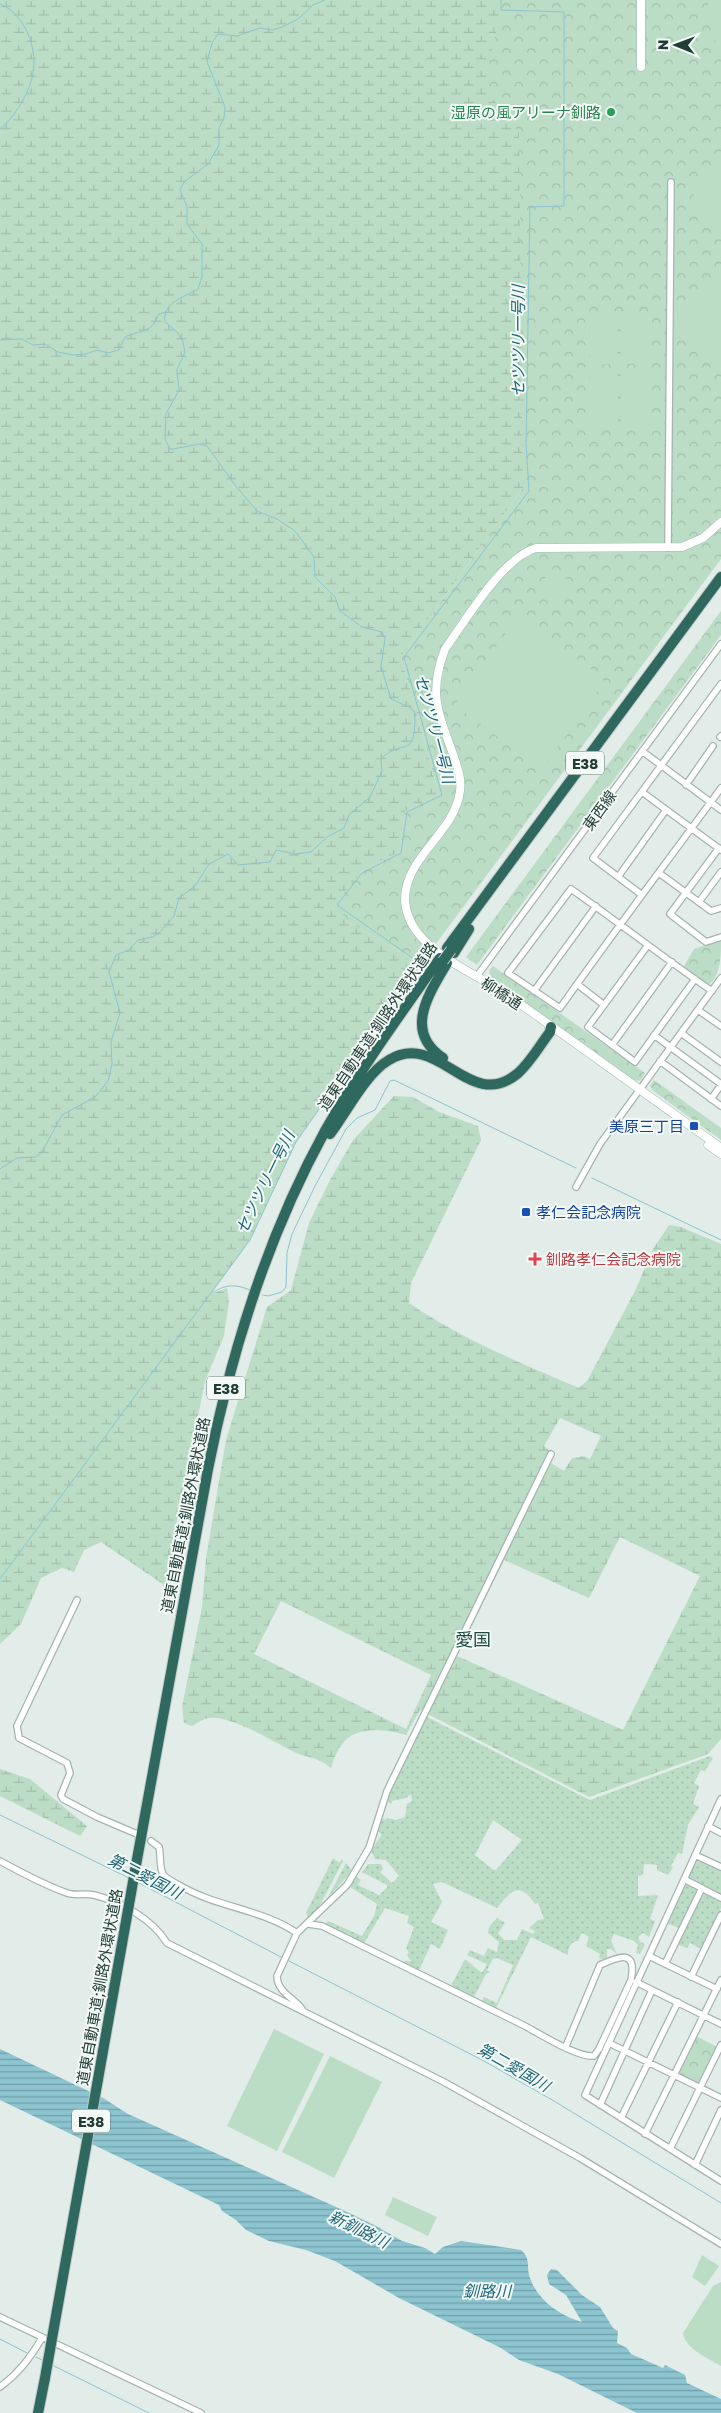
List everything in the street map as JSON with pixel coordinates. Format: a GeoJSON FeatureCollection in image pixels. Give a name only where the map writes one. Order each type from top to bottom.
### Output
{"type":"FeatureCollection","features":[{"type":"Feature","properties":{"kind":"highway","name":"道東自動車道;釧路外環状道路"},"geometry":{"type":"LineString","coordinates":[[43,2413],[47,2378],[216,1427],[245,1320],[280,1225],[325,1132],[364,1068],[721,577]]}},
{"type":"Feature","properties":{"kind":"highway","name":"道東自動車道;釧路外環状道路"},"geometry":{"type":"LineString","coordinates":[[451,950],[721,583]]}},
{"type":"Feature","properties":{"kind":"highway","name":"道東自動車道;釧路外環状道路"},"geometry":{"type":"LineString","coordinates":[[138,1865],[212,1471],[233,1381],[266,1275],[289,1218],[330,1135],[368,1071],[443,961]]}},
{"type":"Feature","properties":{"kind":"highway"},"geometry":{"type":"LineString","coordinates":[[443,961],[425,1002],[422,1024],[428,1043],[434,1050],[467,1074],[483,1079],[494,1079],[508,1074],[522,1063],[549,1029]]}},
{"type":"Feature","properties":{"kind":"highway"},"geometry":{"type":"LineString","coordinates":[[330,1135],[370,1078],[388,1060],[409,1053],[419,1052],[436,1059],[465,1078],[482,1084],[494,1084],[519,1073],[549,1029]]}},
{"type":"Feature","properties":{"kind":"highway","name":"道東自動車道;釧路外環状道路"},"geometry":{"type":"LineString","coordinates":[[38,2413],[47,2378]]}},
{"type":"Feature","properties":{"kind":"street"},"geometry":{"type":"LineString","coordinates":[[641,0],[641,67]]}},
{"type":"Feature","properties":{"kind":"street"},"geometry":{"type":"LineString","coordinates":[[668,548],[671,182]]}},
{"type":"Feature","properties":{"kind":"street","name":"柳橋通"},"geometry":{"type":"LineString","coordinates":[[721,522],[712,532],[693,544],[668,548],[546,547],[528,551],[516,557],[504,570],[445,649],[437,674],[435,696],[460,774],[460,791],[453,814],[411,872],[405,902],[411,922],[423,939],[638,1092],[721,1148]]}},
{"type":"Feature","properties":{"kind":"street","name":"東西線"},"geometry":{"type":"LineString","coordinates":[[477,976],[721,644]]}},
{"type":"Feature","properties":{"kind":"street"},"geometry":{"type":"LineString","coordinates":[[642,895],[592,858],[721,684]]}},
{"type":"Feature","properties":{"kind":"street"},"geometry":{"type":"LineString","coordinates":[[686,785],[713,746]]}},
{"type":"Feature","properties":{"kind":"street"},"geometry":{"type":"LineString","coordinates":[[642,751],[721,810]]}},
{"type":"Feature","properties":{"kind":"street"},"geometry":{"type":"LineString","coordinates":[[721,788],[692,829],[642,895],[621,925],[560,1008],[508,973],[571,888],[596,906],[621,925],[648,945],[672,962],[695,980],[721,990]]}},
{"type":"Feature","properties":{"kind":"street"},"geometry":{"type":"LineString","coordinates":[[642,792],[720,849],[670,914],[706,942],[721,937]]}},
{"type":"Feature","properties":{"kind":"street"},"geometry":{"type":"LineString","coordinates":[[618,877],[666,810]]}},
{"type":"Feature","properties":{"kind":"street"},"geometry":{"type":"LineString","coordinates":[[699,902],[721,872]]}},
{"type":"Feature","properties":{"kind":"street"},"geometry":{"type":"LineString","coordinates":[[659,873],[711,911],[721,908]]}},
{"type":"Feature","properties":{"kind":"street"},"geometry":{"type":"LineString","coordinates":[[534,990],[596,906]]}},
{"type":"Feature","properties":{"kind":"street"},"geometry":{"type":"LineString","coordinates":[[648,945],[588,1027],[612,1045],[635,1062],[695,980]]}},
{"type":"Feature","properties":{"kind":"street"},"geometry":{"type":"LineString","coordinates":[[612,1045],[672,962]]}},
{"type":"Feature","properties":{"kind":"street"},"geometry":{"type":"LineString","coordinates":[[576,1187],[600,1144],[721,978]]}},
{"type":"Feature","properties":{"kind":"street"},"geometry":{"type":"LineString","coordinates":[[577,984],[604,1005]]}},
{"type":"Feature","properties":{"kind":"street"},"geometry":{"type":"LineString","coordinates":[[698,1010],[721,1026]]}},
{"type":"Feature","properties":{"kind":"street"},"geometry":{"type":"LineString","coordinates":[[681,1033],[721,1062]]}},
{"type":"Feature","properties":{"kind":"street"},"geometry":{"type":"LineString","coordinates":[[654,1035],[721,1085],[710,1099]]}},
{"type":"Feature","properties":{"kind":"street"},"geometry":{"type":"LineString","coordinates":[[660,1062],[721,1106]]}},
{"type":"Feature","properties":{"kind":"street","name":"柳橋通"},"geometry":{"type":"LineString","coordinates":[[638,1092],[721,1154]]}},
{"type":"Feature","properties":{"kind":"street"},"geometry":{"type":"LineString","coordinates":[[304,2012],[297,2002],[280,1988],[277,1976],[297,1934],[346,1886],[369,1848],[387,1791],[551,1454]]}},
{"type":"Feature","properties":{"kind":"street"},"geometry":{"type":"LineString","coordinates":[[77,1600],[17,1726],[17,1732],[19,1738],[67,1763],[70,1767],[70,1772],[61,1795],[63,1799],[97,1818],[137,1834]]}},
{"type":"Feature","properties":{"kind":"street"},"geometry":{"type":"LineString","coordinates":[[720,2179],[585,2095],[721,1799]]}},
{"type":"Feature","properties":{"kind":"street"},"geometry":{"type":"LineString","coordinates":[[708,1826],[721,1833]]}},
{"type":"Feature","properties":{"kind":"street"},"geometry":{"type":"LineString","coordinates":[[151,1841],[159,1847],[162,1872],[167,1878],[191,1892],[274,1922],[297,1934]]}},
{"type":"Feature","properties":{"kind":"street"},"geometry":{"type":"LineString","coordinates":[[695,1855],[721,1867]]}},
{"type":"Feature","properties":{"kind":"street"},"geometry":{"type":"LineString","coordinates":[[0,1861],[50,1887],[70,1894],[94,1896],[109,1900],[148,1921],[158,1930],[167,1943],[444,2082],[580,2158],[721,2244]]}},
{"type":"Feature","properties":{"kind":"street"},"geometry":{"type":"LineString","coordinates":[[684,1879],[721,1898]]}},
{"type":"Feature","properties":{"kind":"street"},"geometry":{"type":"LineString","coordinates":[[665,1964],[702,1888]]}},
{"type":"Feature","properties":{"kind":"street"},"geometry":{"type":"LineString","coordinates":[[691,1977],[721,1915]]}},
{"type":"Feature","properties":{"kind":"street"},"geometry":{"type":"LineString","coordinates":[[309,1924],[322,1926],[588,2057],[594,2056],[599,2049],[631,1980],[632,1962],[619,1956],[600,1965],[566,2046]]}},
{"type":"Feature","properties":{"kind":"street"},"geometry":{"type":"LineString","coordinates":[[649,1956],[716,1990]]}},
{"type":"Feature","properties":{"kind":"street"},"geometry":{"type":"LineString","coordinates":[[645,2134],[721,1980]]}},
{"type":"Feature","properties":{"kind":"street"},"geometry":{"type":"LineString","coordinates":[[636,1982],[721,2024]]}},
{"type":"Feature","properties":{"kind":"street"},"geometry":{"type":"LineString","coordinates":[[600,2105],[652,1990]]}},
{"type":"Feature","properties":{"kind":"street"},"geometry":{"type":"LineString","coordinates":[[621,2118],[678,2002]]}},
{"type":"Feature","properties":{"kind":"street"},"geometry":{"type":"LineString","coordinates":[[609,2043],[721,2098]]}},
{"type":"Feature","properties":{"kind":"street"},"geometry":{"type":"LineString","coordinates":[[670,2149],[721,2046]]}},
{"type":"Feature","properties":{"kind":"street"},"geometry":{"type":"LineString","coordinates":[[695,2164],[721,2110]]}},
{"type":"Feature","properties":{"kind":"street"},"geometry":{"type":"LineString","coordinates":[[0,2317],[201,2413]]}},
{"type":"Feature","properties":{"kind":"street"},"geometry":{"type":"LineString","coordinates":[[0,2387],[17,2375],[28,2362],[42,2338]]}},
{"type":"Feature","properties":{"kind":"green space"},"geometry":{"type":"Polygon","coordinates":[[[0,0],[501,0],[501,10],[564,12],[523,488],[401,657],[439,794],[405,811],[399,852],[360,872],[349,922],[421,964],[296,1142],[250,1240],[211,1294],[227,1288],[229,1302],[224,1336],[205,1381],[176,1526],[167,1587],[101,1542],[84,1550],[74,1572],[62,1568],[41,1578],[21,1624],[0,1644],[0,0]]]}},
{"type":"Feature","properties":{"kind":"green space"},"geometry":{"type":"Polygon","coordinates":[[[501,0],[721,0],[721,559],[421,964],[349,922],[335,905],[360,872],[399,852],[405,811],[439,794],[401,657],[523,488],[519,133],[484,87],[501,10],[501,0]]]}},
{"type":"Feature","properties":{"kind":"green space"},"geometry":{"type":"Polygon","coordinates":[[[708,0],[721,0],[721,51],[711,33],[708,0]]]}},
{"type":"Feature","properties":{"kind":"green space"},"geometry":{"type":"Polygon","coordinates":[[[721,157],[721,235],[700,213],[695,204],[694,196],[695,188],[701,179],[721,157]]]}},
{"type":"Feature","properties":{"kind":"green space"},"geometry":{"type":"Polygon","coordinates":[[[721,271],[721,363],[675,330],[674,309],[721,271]]]}},
{"type":"Feature","properties":{"kind":"green space"},"geometry":{"type":"Polygon","coordinates":[[[621,314],[649,314],[649,363],[621,364],[621,314]]]}},
{"type":"Feature","properties":{"kind":"green space"},"geometry":{"type":"Polygon","coordinates":[[[590,315],[617,315],[617,364],[590,365],[590,315]]]}},
{"type":"Feature","properties":{"kind":"green space"},"geometry":{"type":"Polygon","coordinates":[[[590,374],[618,375],[618,424],[589,424],[590,374]]]}},
{"type":"Feature","properties":{"kind":"green space"},"geometry":{"type":"Polygon","coordinates":[[[621,374],[649,374],[649,424],[621,424],[621,374]]]}},
{"type":"Feature","properties":{"kind":"green space"},"geometry":{"type":"Polygon","coordinates":[[[552,569],[571,583],[554,606],[535,592],[552,569]]]}},
{"type":"Feature","properties":{"kind":"green space"},"geometry":{"type":"Polygon","coordinates":[[[721,611],[721,635],[477,965],[466,957],[721,611]]]}},
{"type":"Feature","properties":{"kind":"green space"},"geometry":{"type":"Polygon","coordinates":[[[522,619],[600,676],[604,682],[546,763],[535,765],[455,705],[515,620],[522,619]]]}},
{"type":"Feature","properties":{"kind":"green space"},"geometry":{"type":"Polygon","coordinates":[[[721,940],[718,971],[716,977],[708,985],[683,968],[694,949],[721,940]]]}},
{"type":"Feature","properties":{"kind":"green space"},"geometry":{"type":"Polygon","coordinates":[[[493,966],[645,1073],[641,1080],[634,1081],[491,979],[489,971],[493,966]]]}},
{"type":"Feature","properties":{"kind":"green space"},"geometry":{"type":"Polygon","coordinates":[[[654,1080],[721,1128],[721,1140],[652,1090],[650,1086],[654,1080]]]}},
{"type":"Feature","properties":{"kind":"green space"},"geometry":{"type":"Polygon","coordinates":[[[394,1096],[413,1097],[439,1112],[478,1126],[481,1140],[411,1283],[409,1303],[470,1339],[513,1360],[579,1388],[587,1381],[635,1291],[653,1249],[669,1225],[681,1227],[721,1244],[721,1739],[708,1754],[589,1797],[420,1710],[406,1735],[374,1730],[352,1736],[339,1749],[331,1768],[321,1761],[292,1751],[228,1720],[209,1718],[192,1726],[184,1723],[182,1707],[202,1607],[206,1558],[226,1440],[267,1307],[291,1290],[309,1223],[329,1182],[353,1140],[394,1096]],[[560,1418],[544,1446],[549,1450],[546,1460],[564,1471],[572,1458],[584,1456],[590,1459],[601,1436],[560,1418]],[[620,1537],[589,1598],[504,1560],[457,1656],[623,1730],[700,1576],[620,1537]],[[281,1601],[254,1654],[406,1729],[431,1675],[281,1601]]]}},
{"type":"Feature","properties":{"kind":"green space"},"geometry":{"type":"Polygon","coordinates":[[[425,1716],[590,1800],[710,1756],[713,1758],[705,1771],[701,1770],[694,1783],[699,1786],[693,1804],[699,1807],[688,1825],[682,1854],[678,1853],[668,1875],[657,1870],[657,1865],[644,1864],[643,1875],[638,1876],[638,1896],[658,1895],[650,1919],[655,1921],[649,1937],[643,1933],[638,1937],[640,1942],[645,1944],[640,1954],[636,1953],[638,1945],[634,1941],[614,1934],[611,1941],[617,1954],[611,1949],[607,1949],[607,1958],[603,1960],[599,1958],[600,1954],[586,1946],[589,1937],[582,1933],[578,1941],[570,1945],[568,1955],[531,1937],[496,2008],[482,2001],[484,1997],[497,2003],[513,1965],[497,1958],[493,1959],[487,1970],[490,1972],[486,1974],[474,1997],[452,1987],[452,1984],[465,1959],[482,1973],[487,1964],[467,1955],[470,1950],[484,1956],[488,1948],[497,1952],[499,1942],[488,1933],[489,1927],[497,1918],[505,1923],[498,1933],[504,1940],[517,1940],[522,1929],[533,1934],[535,1931],[529,1928],[538,1920],[544,1919],[538,1903],[535,1904],[525,1892],[520,1890],[511,1893],[497,1908],[442,1882],[433,1884],[442,1902],[431,1922],[448,1930],[440,1949],[431,1944],[419,1970],[404,1963],[404,1961],[411,1961],[407,1955],[409,1952],[406,1949],[414,1927],[407,1923],[409,1916],[385,1908],[364,1943],[325,1924],[328,1921],[362,1936],[374,1916],[377,1904],[350,1887],[356,1877],[361,1880],[358,1885],[379,1895],[387,1888],[387,1885],[362,1872],[368,1864],[381,1864],[383,1869],[380,1872],[392,1883],[399,1876],[386,1860],[375,1859],[371,1850],[382,1834],[377,1831],[382,1818],[385,1820],[387,1818],[396,1820],[405,1817],[407,1804],[412,1801],[411,1794],[406,1798],[392,1801],[391,1804],[386,1800],[387,1792],[425,1716]],[[493,1820],[475,1855],[492,1869],[496,1870],[522,1840],[493,1820]]]}},
{"type":"Feature","properties":{"kind":"green space"},"geometry":{"type":"Polygon","coordinates":[[[0,1769],[30,1779],[87,1826],[80,1836],[0,1796],[0,1769]]]}},
{"type":"Feature","properties":{"kind":"green space"},"geometry":{"type":"Polygon","coordinates":[[[333,1858],[339,1863],[342,1859],[343,1861],[320,1905],[308,1918],[306,1913],[333,1858]]]}},
{"type":"Feature","properties":{"kind":"green space"},"geometry":{"type":"Polygon","coordinates":[[[697,1861],[721,1871],[721,1895],[687,1878],[697,1861]]]}},
{"type":"Feature","properties":{"kind":"green space"},"geometry":{"type":"Polygon","coordinates":[[[346,1863],[351,1869],[350,1873],[327,1899],[346,1863]]]}},
{"type":"Feature","properties":{"kind":"green space"},"geometry":{"type":"Polygon","coordinates":[[[685,1884],[697,1889],[697,1892],[679,1928],[666,1923],[685,1884]]]}},
{"type":"Feature","properties":{"kind":"green space"},"geometry":{"type":"Polygon","coordinates":[[[703,1893],[721,1901],[721,1908],[701,1949],[690,1943],[687,1948],[677,1944],[703,1893]]]}},
{"type":"Feature","properties":{"kind":"green space"},"geometry":{"type":"Polygon","coordinates":[[[274,2029],[324,2054],[277,2151],[227,2126],[274,2029]]]}},
{"type":"Feature","properties":{"kind":"green space"},"geometry":{"type":"Polygon","coordinates":[[[696,2036],[717,2047],[700,2083],[697,2084],[679,2075],[678,2072],[696,2036]]]}},
{"type":"Feature","properties":{"kind":"green space"},"geometry":{"type":"Polygon","coordinates":[[[330,2056],[382,2082],[334,2178],[282,2152],[330,2056]]]}},
{"type":"Feature","properties":{"kind":"green space"},"geometry":{"type":"Polygon","coordinates":[[[393,2197],[437,2217],[428,2236],[385,2215],[393,2197]]]}},
{"type":"Feature","properties":{"kind":"green space"},"geometry":{"type":"Polygon","coordinates":[[[702,2255],[719,2266],[705,2286],[692,2277],[702,2255]]]}},
{"type":"Feature","properties":{"kind":"green space"},"geometry":{"type":"Polygon","coordinates":[[[721,2282],[721,2366],[692,2348],[683,2333],[713,2286],[721,2282]]]}},
{"type":"Feature","properties":{"kind":"water","name":"釧路川"},"geometry":{"type":"Polygon","coordinates":[[[0,2049],[103,2098],[128,2114],[345,2211],[402,2241],[425,2248],[435,2254],[443,2247],[461,2241],[521,2250],[527,2258],[532,2284],[549,2305],[565,2315],[582,2322],[566,2295],[549,2284],[547,2275],[551,2269],[557,2270],[582,2295],[600,2307],[613,2328],[618,2331],[617,2343],[627,2348],[631,2354],[663,2368],[665,2365],[685,2375],[687,2383],[721,2399],[721,2413],[637,2413],[558,2374],[519,2360],[501,2348],[399,2298],[335,2261],[306,2250],[269,2241],[246,2230],[236,2220],[222,2211],[219,2205],[0,2100],[0,2049]]]}},
{"type":"Feature","properties":{"kind":"waterway"},"geometry":{"type":"LineString","coordinates":[[0,1169],[17,1158],[36,1157],[42,1152],[62,1115],[95,1097],[108,1081],[112,1064],[111,1042],[120,1013],[109,972],[116,955],[129,950],[138,940],[153,937],[160,932],[174,916],[179,898],[195,886],[209,864],[228,854],[238,865],[270,862],[276,850],[296,854],[311,852],[327,837],[344,828],[349,815],[370,797],[382,771],[381,759],[389,752],[407,746],[413,738],[415,713],[411,708],[391,699],[381,666],[385,639],[382,632],[362,627],[340,611],[335,597],[315,577],[314,557],[295,531],[277,519],[257,511],[235,485],[207,446],[200,444],[170,449],[165,439],[166,414],[179,390],[177,370],[185,352],[183,342],[178,333],[165,322],[165,315],[167,310],[176,301],[198,289],[202,277],[202,244],[187,224],[187,207],[180,190],[184,182],[208,164],[219,145],[219,128],[224,118],[225,107],[207,62],[212,43],[218,34],[237,36],[260,28],[273,30],[282,27],[298,19],[313,5],[325,0]]}},
{"type":"Feature","properties":{"kind":"waterway","name":"セツツリ一号川"},"geometry":{"type":"LineString","coordinates":[[0,1579],[250,1240],[296,1142],[421,964],[337,905],[362,873],[401,853],[407,812],[442,795],[404,657],[529,491],[526,444],[530,207],[564,206],[564,12],[501,10],[501,0]]}},
{"type":"Feature","properties":{"kind":"waterway"},"geometry":{"type":"LineString","coordinates":[[0,4],[16,15],[22,23],[31,43],[34,63],[33,73],[25,96],[11,118],[0,129]]}},
{"type":"Feature","properties":{"kind":"waterway"},"geometry":{"type":"LineString","coordinates":[[0,340],[22,339],[33,345],[45,344],[58,352],[73,355],[86,354],[97,350],[108,353],[119,350],[125,337],[149,328],[156,321],[159,314],[166,312]]}},
{"type":"Feature","properties":{"kind":"waterway"},"geometry":{"type":"LineString","coordinates":[[263,1295],[268,1296],[282,1292],[286,1287],[287,1253],[292,1234],[315,1186],[346,1129],[357,1118],[375,1110],[390,1081],[394,1080],[576,1168]]}},
{"type":"Feature","properties":{"kind":"waterway"},"geometry":{"type":"LineString","coordinates":[[592,1178],[721,1240]]}},
{"type":"Feature","properties":{"kind":"waterway"},"geometry":{"type":"LineString","coordinates":[[212,1293],[231,1286],[250,1290]]}},
{"type":"Feature","properties":{"kind":"waterway","name":"第二愛国川"},"geometry":{"type":"LineString","coordinates":[[0,1815],[129,1878]]}},
{"type":"Feature","properties":{"kind":"waterway","name":"第二愛国川"},"geometry":{"type":"LineString","coordinates":[[137,1882],[281,1957]]}},
{"type":"Feature","properties":{"kind":"waterway","name":"第二愛国川"},"geometry":{"type":"LineString","coordinates":[[289,1961],[484,2061],[554,2101],[721,2203]]}},
{"type":"Feature","properties":{"kind":"waterway"},"geometry":{"type":"LineString","coordinates":[[0,2339],[27,2353]]}},
{"type":"Feature","properties":{"kind":"waterway"},"geometry":{"type":"LineString","coordinates":[[36,2357],[44,2361]]}},
{"type":"Feature","properties":{"kind":"waterway"},"geometry":{"type":"LineString","coordinates":[[52,2365],[149,2413]]}},
{"type":"Feature","properties":{"kind":"place","name":"湿原の風アリーナ釧路"},"geometry":{"type":"Point","coordinates":[611,112]}},
{"type":"Feature","properties":{"kind":"place","name":"美原三丁目"},"geometry":{"type":"Point","coordinates":[694,1126]}},
{"type":"Feature","properties":{"kind":"place","name":"孝仁会記念病院"},"geometry":{"type":"Point","coordinates":[526,1212]}},
{"type":"Feature","properties":{"kind":"place","name":"釧路孝仁会記念病院"},"geometry":{"type":"Point","coordinates":[535,1259]}},
{"type":"Feature","properties":{"kind":"district","name":"愛国"},"geometry":{"type":"Point","coordinates":[473,1639]}},
{"type":"Feature","properties":{"kind":"water label","name":"新釧路川"},"geometry":{"type":"Point","coordinates":[359,2229]}}]}
